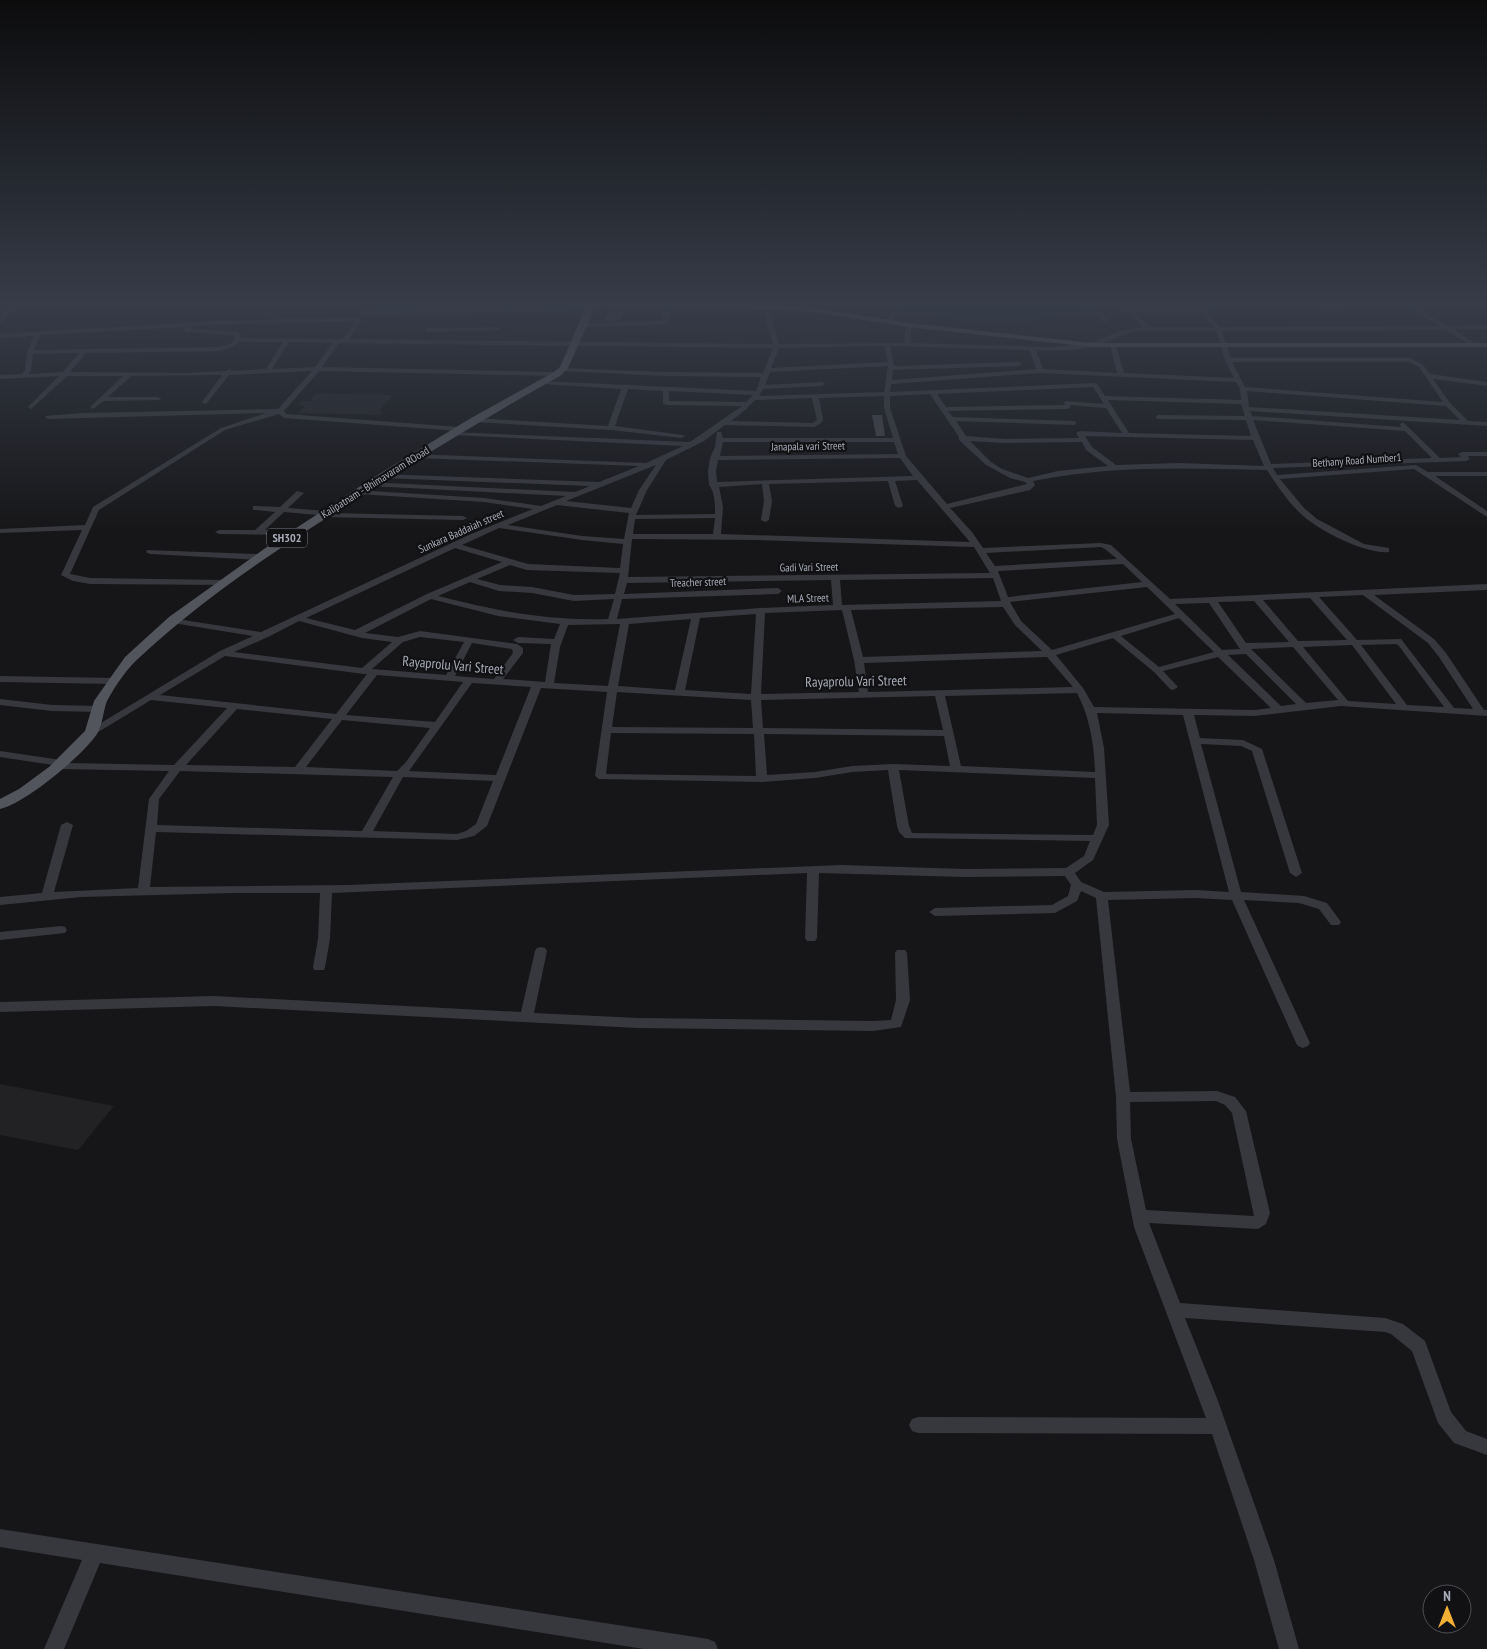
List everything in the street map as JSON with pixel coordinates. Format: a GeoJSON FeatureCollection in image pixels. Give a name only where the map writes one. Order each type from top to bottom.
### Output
{"type":"FeatureCollection","features":[{"type":"Feature","properties":{"kind":"main road","name":"Kalipatnam - Bhimavaram ROoad"},"geometry":{"type":"LineString","coordinates":[[92,732],[101,701],[128,660],[173,620],[260,557],[370,484],[474,420],[549,379]]}},
{"type":"Feature","properties":{"kind":"main road"},"geometry":{"type":"LineString","coordinates":[[0,805],[24,792],[59,764],[92,732]]}},
{"type":"Feature","properties":{"kind":"street"},"geometry":{"type":"LineString","coordinates":[[31,407],[60,379]]}},
{"type":"Feature","properties":{"kind":"street"},"geometry":{"type":"LineString","coordinates":[[93,407],[124,379]]}},
{"type":"Feature","properties":{"kind":"street"},"geometry":{"type":"LineString","coordinates":[[205,402],[223,379]]}},
{"type":"Feature","properties":{"kind":"street"},"geometry":{"type":"LineString","coordinates":[[224,583],[76,579],[65,575],[96,509],[223,429],[280,411],[308,379]]}},
{"type":"Feature","properties":{"kind":"street","name":"Sunkara Baddaiah street"},"geometry":{"type":"LineString","coordinates":[[92,732],[223,653],[499,526],[663,458],[701,439],[748,404],[758,392],[763,379]]}},
{"type":"Feature","properties":{"kind":"street"},"geometry":{"type":"LineString","coordinates":[[889,379],[887,408],[902,456],[969,534],[994,572],[1005,602],[1018,623],[1050,654],[1080,690],[1091,710],[1098,748],[1103,825],[1088,858],[1073,878],[1073,898],[1055,909],[935,912]]}},
{"type":"Feature","properties":{"kind":"street"},"geometry":{"type":"LineString","coordinates":[[888,382],[931,379]]}},
{"type":"Feature","properties":{"kind":"street"},"geometry":{"type":"LineString","coordinates":[[1050,379],[1057,386],[1074,423],[1089,448],[1113,466]]}},
{"type":"Feature","properties":{"kind":"street"},"geometry":{"type":"LineString","coordinates":[[1092,379],[1127,435]]}},
{"type":"Feature","properties":{"kind":"street"},"geometry":{"type":"LineString","coordinates":[[1214,379],[1238,380],[1243,389],[1245,405],[1256,438],[1269,467],[1301,510],[1314,520],[1362,546],[1386,550]]}},
{"type":"Feature","properties":{"kind":"street"},"geometry":{"type":"LineString","coordinates":[[1430,379],[1448,404],[1466,423]]}},
{"type":"Feature","properties":{"kind":"street"},"geometry":{"type":"LineString","coordinates":[[1450,379],[1487,384]]}},
{"type":"Feature","properties":{"kind":"street"},"geometry":{"type":"LineString","coordinates":[[544,382],[815,396],[1095,385]]}},
{"type":"Feature","properties":{"kind":"street"},"geometry":{"type":"LineString","coordinates":[[758,392],[822,384]]}},
{"type":"Feature","properties":{"kind":"street"},"geometry":{"type":"LineString","coordinates":[[611,428],[625,386]]}},
{"type":"Feature","properties":{"kind":"street"},"geometry":{"type":"LineString","coordinates":[[666,388],[664,401],[669,403],[748,404]]}},
{"type":"Feature","properties":{"kind":"street"},"geometry":{"type":"LineString","coordinates":[[1243,389],[1448,404]]}},
{"type":"Feature","properties":{"kind":"street"},"geometry":{"type":"LineString","coordinates":[[931,392],[962,438],[982,460],[1011,476],[1028,480],[1113,466],[1269,467],[1466,460],[1462,454],[1487,454]]}},
{"type":"Feature","properties":{"kind":"street"},"geometry":{"type":"LineString","coordinates":[[717,536],[720,516],[718,496],[713,485],[714,458],[720,440],[721,425],[814,425],[820,420],[815,396]]}},
{"type":"Feature","properties":{"kind":"street"},"geometry":{"type":"LineString","coordinates":[[1103,398],[1245,405],[1401,419],[1487,424]]}},
{"type":"Feature","properties":{"kind":"street"},"geometry":{"type":"LineString","coordinates":[[101,399],[158,399]]}},
{"type":"Feature","properties":{"kind":"street"},"geometry":{"type":"LineString","coordinates":[[943,409],[1067,405],[1108,406]]}},
{"type":"Feature","properties":{"kind":"street"},"geometry":{"type":"LineString","coordinates":[[48,417],[280,411]]}},
{"type":"Feature","properties":{"kind":"street"},"geometry":{"type":"LineString","coordinates":[[280,411],[284,416],[326,421],[456,431],[691,444]]}},
{"type":"Feature","properties":{"kind":"street"},"geometry":{"type":"LineString","coordinates":[[1158,417],[1249,418],[1406,429]]}},
{"type":"Feature","properties":{"kind":"street"},"geometry":{"type":"LineString","coordinates":[[950,419],[1074,423]]}},
{"type":"Feature","properties":{"kind":"street"},"geometry":{"type":"LineString","coordinates":[[1401,419],[1406,429],[1438,460]]}},
{"type":"Feature","properties":{"kind":"street"},"geometry":{"type":"LineString","coordinates":[[474,420],[611,428],[701,439]]}},
{"type":"Feature","properties":{"kind":"street"},"geometry":{"type":"LineString","coordinates":[[962,438],[1005,441],[1127,435],[1256,438]]}},
{"type":"Feature","properties":{"kind":"street"},"geometry":{"type":"LineString","coordinates":[[720,440],[897,440]]}},
{"type":"Feature","properties":{"kind":"street"},"geometry":{"type":"LineString","coordinates":[[415,456],[648,464]]}},
{"type":"Feature","properties":{"kind":"street","name":"Janapala vari Street"},"geometry":{"type":"LineString","coordinates":[[714,458],[902,456]]}},
{"type":"Feature","properties":{"kind":"street"},"geometry":{"type":"LineString","coordinates":[[612,622],[624,576],[632,514],[643,490],[663,458]]}},
{"type":"Feature","properties":{"kind":"street"},"geometry":{"type":"LineString","coordinates":[[1409,461],[1416,467]]}},
{"type":"Feature","properties":{"kind":"street","name":"Bethany Road Number1"},"geometry":{"type":"LineString","coordinates":[[1275,477],[1416,467],[1487,515]]}},
{"type":"Feature","properties":{"kind":"street"},"geometry":{"type":"LineString","coordinates":[[1428,474],[1487,474]]}},
{"type":"Feature","properties":{"kind":"street"},"geometry":{"type":"LineString","coordinates":[[383,476],[601,484]]}},
{"type":"Feature","properties":{"kind":"street"},"geometry":{"type":"LineString","coordinates":[[713,485],[919,478]]}},
{"type":"Feature","properties":{"kind":"street"},"geometry":{"type":"LineString","coordinates":[[891,479],[898,506]]}},
{"type":"Feature","properties":{"kind":"street"},"geometry":{"type":"LineString","coordinates":[[945,507],[1027,488],[1031,485],[1028,480]]}},
{"type":"Feature","properties":{"kind":"street"},"geometry":{"type":"LineString","coordinates":[[765,482],[768,501],[765,520]]}},
{"type":"Feature","properties":{"kind":"street"},"geometry":{"type":"LineString","coordinates":[[370,484],[576,494]]}},
{"type":"Feature","properties":{"kind":"street"},"geometry":{"type":"LineString","coordinates":[[358,492],[484,500],[542,509]]}},
{"type":"Feature","properties":{"kind":"street"},"geometry":{"type":"LineString","coordinates":[[258,532],[300,493]]}},
{"type":"Feature","properties":{"kind":"street"},"geometry":{"type":"LineString","coordinates":[[557,502],[632,514],[720,516]]}},
{"type":"Feature","properties":{"kind":"street"},"geometry":{"type":"LineString","coordinates":[[256,508],[324,514],[463,518]]}},
{"type":"Feature","properties":{"kind":"street"},"geometry":{"type":"LineString","coordinates":[[499,526],[582,538],[628,540],[717,536],[978,548],[1108,547],[1280,711]]}},
{"type":"Feature","properties":{"kind":"street"},"geometry":{"type":"LineString","coordinates":[[0,531],[87,527]]}},
{"type":"Feature","properties":{"kind":"street"},"geometry":{"type":"LineString","coordinates":[[219,532],[295,533]]}},
{"type":"Feature","properties":{"kind":"street","name":"Gadi Vari Street"},"geometry":{"type":"LineString","coordinates":[[455,546],[527,566],[624,576],[732,580],[994,572],[1125,562]]}},
{"type":"Feature","properties":{"kind":"street"},"geometry":{"type":"LineString","coordinates":[[150,552],[260,557]]}},
{"type":"Feature","properties":{"kind":"street"},"geometry":{"type":"LineString","coordinates":[[358,633],[430,596],[509,562]]}},
{"type":"Feature","properties":{"kind":"street"},"geometry":{"type":"LineString","coordinates":[[835,577],[842,608],[859,660],[864,695]]}},
{"type":"Feature","properties":{"kind":"street","name":"Treacher street"},"geometry":{"type":"LineString","coordinates":[[469,579],[499,588],[532,590],[574,598],[778,591]]}},
{"type":"Feature","properties":{"kind":"street","name":"MLA Street"},"geometry":{"type":"LineString","coordinates":[[430,596],[467,606],[518,616],[565,622],[625,622],[761,611],[1005,602],[1148,584]]}},
{"type":"Feature","properties":{"kind":"street"},"geometry":{"type":"LineString","coordinates":[[1166,602],[1487,587]]}},
{"type":"Feature","properties":{"kind":"street"},"geometry":{"type":"LineString","coordinates":[[1364,592],[1431,642],[1443,655],[1484,713]]}},
{"type":"Feature","properties":{"kind":"street"},"geometry":{"type":"LineString","coordinates":[[1311,594],[1354,642],[1404,707]]}},
{"type":"Feature","properties":{"kind":"street"},"geometry":{"type":"LineString","coordinates":[[1256,597],[1346,704]]}},
{"type":"Feature","properties":{"kind":"street"},"geometry":{"type":"LineString","coordinates":[[1212,600],[1245,648],[1304,706]]}},
{"type":"Feature","properties":{"kind":"street"},"geometry":{"type":"LineString","coordinates":[[761,611],[756,696],[762,779]]}},
{"type":"Feature","properties":{"kind":"street"},"geometry":{"type":"LineString","coordinates":[[859,660],[1050,654],[1181,615]]}},
{"type":"Feature","properties":{"kind":"street"},"geometry":{"type":"LineString","coordinates":[[679,693],[696,616]]}},
{"type":"Feature","properties":{"kind":"street"},"geometry":{"type":"LineString","coordinates":[[300,619],[358,633],[400,640]]}},
{"type":"Feature","properties":{"kind":"street"},"geometry":{"type":"LineString","coordinates":[[173,620],[265,635]]}},
{"type":"Feature","properties":{"kind":"street"},"geometry":{"type":"LineString","coordinates":[[549,686],[558,642],[565,622]]}},
{"type":"Feature","properties":{"kind":"street"},"geometry":{"type":"LineString","coordinates":[[625,622],[606,730],[600,776],[603,777],[762,779],[815,775],[852,769],[893,767],[1099,775]]}},
{"type":"Feature","properties":{"kind":"street"},"geometry":{"type":"LineString","coordinates":[[298,770],[312,754],[369,672],[400,640],[409,636],[420,634],[518,648],[518,652],[496,682]]}},
{"type":"Feature","properties":{"kind":"street"},"geometry":{"type":"LineString","coordinates":[[1115,635],[1157,670],[1173,687]]}},
{"type":"Feature","properties":{"kind":"street"},"geometry":{"type":"LineString","coordinates":[[518,640],[558,642]]}},
{"type":"Feature","properties":{"kind":"street"},"geometry":{"type":"LineString","coordinates":[[449,678],[469,641]]}},
{"type":"Feature","properties":{"kind":"street"},"geometry":{"type":"LineString","coordinates":[[1157,670],[1245,648],[1296,644],[1398,641],[1451,710]]}},
{"type":"Feature","properties":{"kind":"street","name":"Rayaprolu Vari Street"},"geometry":{"type":"LineString","coordinates":[[223,653],[369,672],[549,686],[679,693],[756,696],[1080,690]]}},
{"type":"Feature","properties":{"kind":"street"},"geometry":{"type":"LineString","coordinates":[[0,679],[114,681]]}},
{"type":"Feature","properties":{"kind":"street"},"geometry":{"type":"LineString","coordinates":[[366,834],[400,775],[410,764],[469,680]]}},
{"type":"Feature","properties":{"kind":"street"},"geometry":{"type":"LineString","coordinates":[[150,828],[458,837],[470,834],[480,826],[537,685]]}},
{"type":"Feature","properties":{"kind":"street"},"geometry":{"type":"LineString","coordinates":[[939,693],[956,768]]}},
{"type":"Feature","properties":{"kind":"street"},"geometry":{"type":"LineString","coordinates":[[150,697],[338,717],[437,725]]}},
{"type":"Feature","properties":{"kind":"street"},"geometry":{"type":"LineString","coordinates":[[0,702],[52,708],[98,709]]}},
{"type":"Feature","properties":{"kind":"street"},"geometry":{"type":"LineString","coordinates":[[1091,710],[1255,713],[1280,711],[1304,706],[1346,704],[1484,713]]}},
{"type":"Feature","properties":{"kind":"street"},"geometry":{"type":"LineString","coordinates":[[143,892],[154,800],[177,768],[234,706]]}},
{"type":"Feature","properties":{"kind":"street"},"geometry":{"type":"LineString","coordinates":[[1188,713],[1236,895],[1303,1043]]}},
{"type":"Feature","properties":{"kind":"street"},"geometry":{"type":"LineString","coordinates":[[606,730],[949,733]]}},
{"type":"Feature","properties":{"kind":"street"},"geometry":{"type":"LineString","coordinates":[[1196,741],[1243,743],[1257,749],[1296,874]]}},
{"type":"Feature","properties":{"kind":"street"},"geometry":{"type":"LineString","coordinates":[[0,754],[59,764],[298,770],[500,778]]}},
{"type":"Feature","properties":{"kind":"street"},"geometry":{"type":"LineString","coordinates":[[893,767],[905,832],[909,836],[1097,838]]}},
{"type":"Feature","properties":{"kind":"street"},"geometry":{"type":"LineString","coordinates":[[47,896],[67,825]]}},
{"type":"Feature","properties":{"kind":"street"},"geometry":{"type":"LineString","coordinates":[[0,901],[47,896],[143,892],[326,889],[813,870],[965,873],[1073,878],[1102,896],[1236,895],[1311,901],[1323,906],[1335,922]]}},
{"type":"Feature","properties":{"kind":"street"},"geometry":{"type":"LineString","coordinates":[[812,938],[813,870]]}},
{"type":"Feature","properties":{"kind":"street"},"geometry":{"type":"LineString","coordinates":[[319,968],[324,939],[326,889]]}},
{"type":"Feature","properties":{"kind":"street"},"geometry":{"type":"LineString","coordinates":[[1102,896],[1123,1097],[1124,1139],[1142,1227],[1217,1426],[1264,1560],[1289,1649]]}},
{"type":"Feature","properties":{"kind":"street"},"geometry":{"type":"LineString","coordinates":[[0,936],[61,930]]}},
{"type":"Feature","properties":{"kind":"street"},"geometry":{"type":"LineString","coordinates":[[527,1016],[541,951]]}},
{"type":"Feature","properties":{"kind":"street"},"geometry":{"type":"LineString","coordinates":[[0,1007],[214,1001],[638,1023],[873,1026],[896,1024],[903,1000],[901,953]]}},
{"type":"Feature","properties":{"kind":"street"},"geometry":{"type":"LineString","coordinates":[[1123,1097],[1217,1096],[1230,1101],[1239,1111],[1262,1213],[1261,1220],[1258,1223],[1140,1216]]}},
{"type":"Feature","properties":{"kind":"street"},"geometry":{"type":"LineString","coordinates":[[1174,1310],[1385,1325],[1397,1328],[1419,1346],[1444,1417],[1460,1437],[1487,1447]]}},
{"type":"Feature","properties":{"kind":"street"},"geometry":{"type":"LineString","coordinates":[[918,1425],[1217,1426]]}},
{"type":"Feature","properties":{"kind":"street"},"geometry":{"type":"LineString","coordinates":[[0,1538],[629,1643],[708,1649]]}},
{"type":"Feature","properties":{"kind":"street"},"geometry":{"type":"LineString","coordinates":[[54,1649],[94,1553]]}},
{"type":"Feature","properties":{"kind":"shaded area"},"geometry":{"type":"Polygon","coordinates":[[[316,393],[393,395],[379,410],[382,411],[380,415],[298,413],[305,406],[298,405],[302,401],[310,401],[316,393]]]}},
{"type":"Feature","properties":{"kind":"shaded area"},"geometry":{"type":"Polygon","coordinates":[[[0,1084],[114,1106],[78,1150],[0,1135],[0,1084]]]}},
{"type":"Feature","properties":{"kind":"building"},"geometry":{"type":"Polygon","coordinates":[[[872,415],[882,415],[885,436],[876,436],[872,415]]]}}]}
